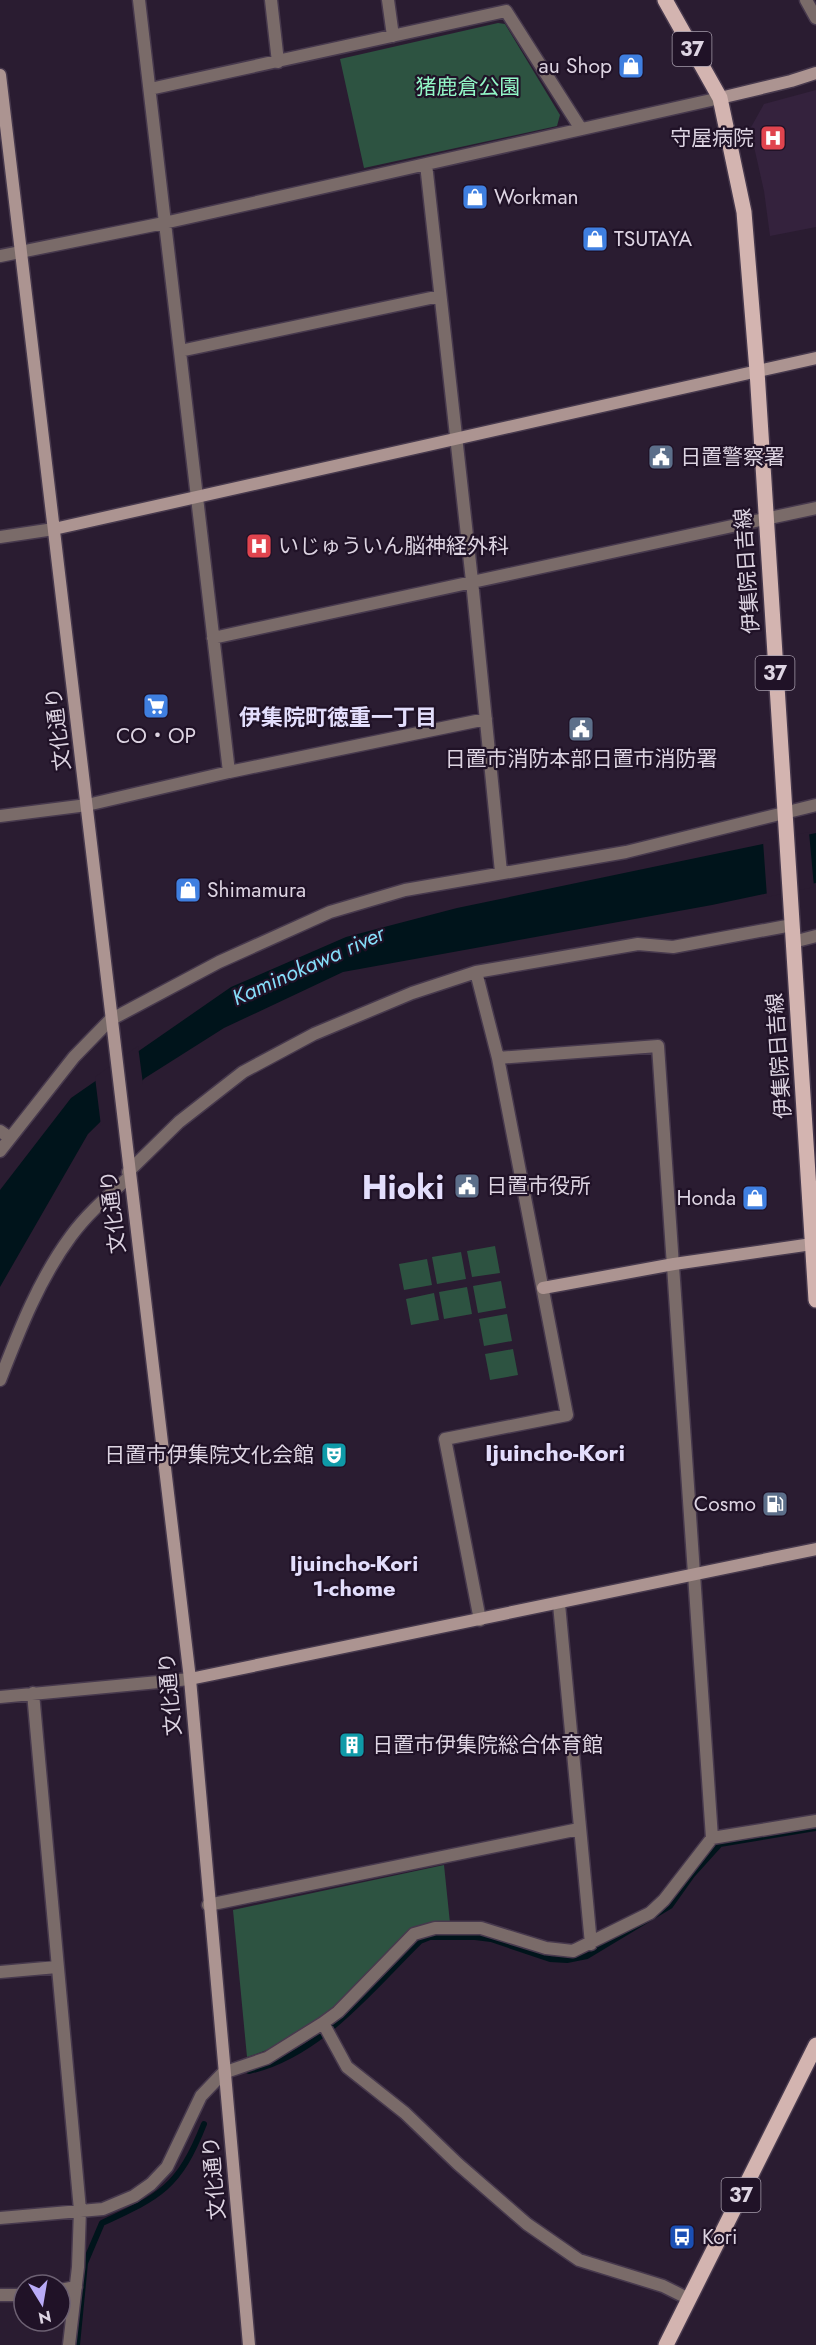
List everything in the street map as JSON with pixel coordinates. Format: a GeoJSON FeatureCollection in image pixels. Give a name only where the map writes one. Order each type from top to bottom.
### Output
{"type":"FeatureCollection","features":[{"type":"Feature","properties":{"kind":"main road","name":"伊集院日吉線"},"geometry":{"type":"LineString","coordinates":[[664,0],[720,98],[744,212],[757,372],[816,1300]]}},
{"type":"Feature","properties":{"kind":"main road","name":"37"},"geometry":{"type":"LineString","coordinates":[[666,2345],[816,2045]]}},
{"type":"Feature","properties":{"kind":"street"},"geometry":{"type":"LineString","coordinates":[[139,0],[195,496],[229,772]]}},
{"type":"Feature","properties":{"kind":"street"},"geometry":{"type":"LineString","coordinates":[[271,0],[278,62]]}},
{"type":"Feature","properties":{"kind":"street"},"geometry":{"type":"LineString","coordinates":[[388,0],[393,36]]}},
{"type":"Feature","properties":{"kind":"street"},"geometry":{"type":"LineString","coordinates":[[806,0],[816,18]]}},
{"type":"Feature","properties":{"kind":"street"},"geometry":{"type":"LineString","coordinates":[[150,89],[506,11],[581,129]]}},
{"type":"Feature","properties":{"kind":"street"},"geometry":{"type":"LineString","coordinates":[[0,256],[21,254],[164,224],[720,98],[791,81],[816,72]]}},
{"type":"Feature","properties":{"kind":"street","name":"文化通り"},"geometry":{"type":"LineString","coordinates":[[0,75],[189,1679],[249,2345]]}},
{"type":"Feature","properties":{"kind":"street"},"geometry":{"type":"LineString","coordinates":[[426,164],[472,581],[501,872]]}},
{"type":"Feature","properties":{"kind":"street"},"geometry":{"type":"LineString","coordinates":[[180,351],[440,296]]}},
{"type":"Feature","properties":{"kind":"street"},"geometry":{"type":"LineString","coordinates":[[0,537],[54,529],[816,358]]}},
{"type":"Feature","properties":{"kind":"street"},"geometry":{"type":"LineString","coordinates":[[213,638],[816,508]]}},
{"type":"Feature","properties":{"kind":"street"},"geometry":{"type":"LineString","coordinates":[[0,816],[87,805],[229,772],[486,719]]}},
{"type":"Feature","properties":{"kind":"street"},"geometry":{"type":"LineString","coordinates":[[0,1151],[5,1134],[110,1020],[219,962],[330,912],[405,890],[626,852],[784,820],[816,806]]}},
{"type":"Feature","properties":{"kind":"street"},"geometry":{"type":"LineString","coordinates":[[0,1380],[19,1332],[50,1269],[72,1235],[179,1122],[243,1072],[314,1034],[412,993],[476,972],[638,944],[673,947],[791,920]]}},
{"type":"Feature","properties":{"kind":"street"},"geometry":{"type":"LineString","coordinates":[[793,942],[816,936]]}},
{"type":"Feature","properties":{"kind":"street"},"geometry":{"type":"LineString","coordinates":[[476,972],[498,1058],[567,1415],[445,1439],[480,1620]]}},
{"type":"Feature","properties":{"kind":"street"},"geometry":{"type":"LineString","coordinates":[[0,2218],[103,2209],[134,2196],[151,2184],[167,2167],[184,2136],[201,2096],[223,2073],[267,2058],[326,2028],[338,2012],[407,1941],[424,1929],[481,1928],[558,1952],[573,1951],[650,1913],[664,1900],[712,1838],[658,1046],[498,1058]]}},
{"type":"Feature","properties":{"kind":"street"},"geometry":{"type":"LineString","coordinates":[[543,1288],[674,1264],[812,1244]]}},
{"type":"Feature","properties":{"kind":"street"},"geometry":{"type":"LineString","coordinates":[[0,1696],[189,1679],[816,1549]]}},
{"type":"Feature","properties":{"kind":"street"},"geometry":{"type":"LineString","coordinates":[[559,1604],[591,1944]]}},
{"type":"Feature","properties":{"kind":"street"},"geometry":{"type":"LineString","coordinates":[[33,1694],[80,2210],[76,2287],[69,2345]]}},
{"type":"Feature","properties":{"kind":"street"},"geometry":{"type":"LineString","coordinates":[[712,1838],[816,1821]]}},
{"type":"Feature","properties":{"kind":"street"},"geometry":{"type":"LineString","coordinates":[[208,1905],[579,1829]]}},
{"type":"Feature","properties":{"kind":"street"},"geometry":{"type":"LineString","coordinates":[[0,1972],[57,1967]]}},
{"type":"Feature","properties":{"kind":"street"},"geometry":{"type":"LineString","coordinates":[[326,2028],[347,2067],[405,2113],[458,2164],[527,2224],[579,2260],[663,2286],[689,2299]]}},
{"type":"Feature","properties":{"kind":"street"},"geometry":{"type":"LineString","coordinates":[[72,2288],[76,2287]]}},
{"type":"Feature","properties":{"kind":"shaded area"},"geometry":{"type":"Polygon","coordinates":[[[816,90],[816,227],[770,236],[764,191],[750,129],[764,104],[816,90]]]}},
{"type":"Feature","properties":{"kind":"green space","name":"猪鹿倉公園"},"geometry":{"type":"Polygon","coordinates":[[[498,23],[505,24],[560,115],[557,126],[364,168],[340,59],[498,23]]]}},
{"type":"Feature","properties":{"kind":"green space"},"geometry":{"type":"Polygon","coordinates":[[[495,1246],[500,1273],[472,1277],[467,1251],[495,1246]]]}},
{"type":"Feature","properties":{"kind":"green space"},"geometry":{"type":"Polygon","coordinates":[[[461,1252],[466,1279],[437,1284],[432,1257],[461,1252]]]}},
{"type":"Feature","properties":{"kind":"green space"},"geometry":{"type":"Polygon","coordinates":[[[427,1259],[432,1285],[404,1290],[399,1264],[427,1259]]]}},
{"type":"Feature","properties":{"kind":"green space"},"geometry":{"type":"Polygon","coordinates":[[[501,1281],[506,1308],[478,1313],[473,1286],[501,1281]]]}},
{"type":"Feature","properties":{"kind":"green space"},"geometry":{"type":"Polygon","coordinates":[[[467,1287],[472,1314],[444,1319],[439,1292],[467,1287]]]}},
{"type":"Feature","properties":{"kind":"green space"},"geometry":{"type":"Polygon","coordinates":[[[434,1293],[439,1320],[411,1325],[406,1299],[434,1293]]]}},
{"type":"Feature","properties":{"kind":"green space"},"geometry":{"type":"Polygon","coordinates":[[[507,1314],[512,1341],[484,1346],[479,1319],[507,1314]]]}},
{"type":"Feature","properties":{"kind":"green space"},"geometry":{"type":"Polygon","coordinates":[[[513,1349],[518,1375],[490,1380],[485,1354],[513,1349]]]}},
{"type":"Feature","properties":{"kind":"green space"},"geometry":{"type":"Polygon","coordinates":[[[444,1865],[450,1923],[424,1925],[410,1931],[355,1988],[327,2013],[281,2043],[247,2057],[233,1910],[444,1865]]]}},
{"type":"Feature","properties":{"kind":"water","name":"Kaminokawa river"},"geometry":{"type":"Polygon","coordinates":[[[816,833],[816,883],[712,905],[343,972],[224,1028],[145,1078],[88,1134],[0,1287],[0,1190],[71,1098],[231,987],[346,937],[457,908],[816,833]]]}},
{"type":"Feature","properties":{"kind":"pier"},"geometry":{"type":"Polygon","coordinates":[[[809,832],[814,887],[767,897],[763,841],[809,832]]]}},
{"type":"Feature","properties":{"kind":"pier"},"geometry":{"type":"Polygon","coordinates":[[[138,1046],[143,1084],[101,1126],[95,1077],[138,1046]]]}},
{"type":"Feature","properties":{"kind":"waterway"},"geometry":{"type":"LineString","coordinates":[[249,2071],[275,2063],[299,2051],[321,2035],[343,2018],[420,1941],[430,1937],[475,1937],[491,1939],[550,1959],[567,1960],[587,1956],[670,1906],[692,1875],[720,1844],[816,1828]]}},
{"type":"Feature","properties":{"kind":"waterway"},"geometry":{"type":"LineString","coordinates":[[77,2345],[85,2263],[102,2223],[139,2205],[166,2187],[186,2162],[204,2124]]}},
{"type":"Feature","properties":{"kind":"place","name":"au Shop"},"geometry":{"type":"Point","coordinates":[631,66]}},
{"type":"Feature","properties":{"kind":"place","name":"守屋病院"},"geometry":{"type":"Point","coordinates":[773,138]}},
{"type":"Feature","properties":{"kind":"place","name":"Workman"},"geometry":{"type":"Point","coordinates":[475,197]}},
{"type":"Feature","properties":{"kind":"place","name":"TSUTAYA"},"geometry":{"type":"Point","coordinates":[595,239]}},
{"type":"Feature","properties":{"kind":"place","name":"日置警察署"},"geometry":{"type":"Point","coordinates":[661,457]}},
{"type":"Feature","properties":{"kind":"place","name":"いじゅういん脳神経外科"},"geometry":{"type":"Point","coordinates":[259,546]}},
{"type":"Feature","properties":{"kind":"place","name":"CO・OP"},"geometry":{"type":"Point","coordinates":[156,706]}},
{"type":"Feature","properties":{"kind":"place","name":"日置市消防本部日置市消防署"},"geometry":{"type":"Point","coordinates":[581,729]}},
{"type":"Feature","properties":{"kind":"place","name":"Shimamura"},"geometry":{"type":"Point","coordinates":[188,890]}},
{"type":"Feature","properties":{"kind":"place","name":"日置市役所"},"geometry":{"type":"Point","coordinates":[467,1186]}},
{"type":"Feature","properties":{"kind":"place","name":"Honda"},"geometry":{"type":"Point","coordinates":[755,1198]}},
{"type":"Feature","properties":{"kind":"place","name":"日置市伊集院文化会館"},"geometry":{"type":"Point","coordinates":[334,1455]}},
{"type":"Feature","properties":{"kind":"place","name":"Cosmo"},"geometry":{"type":"Point","coordinates":[775,1504]}},
{"type":"Feature","properties":{"kind":"place","name":"日置市伊集院総合体育館"},"geometry":{"type":"Point","coordinates":[352,1745]}},
{"type":"Feature","properties":{"kind":"place","name":"Kori"},"geometry":{"type":"Point","coordinates":[682,2237]}},
{"type":"Feature","properties":{"kind":"district","name":"伊集院町徳重一丁目"},"geometry":{"type":"Point","coordinates":[338,717]}},
{"type":"Feature","properties":{"kind":"district","name":"Hioki"},"geometry":{"type":"Point","coordinates":[403,1187]}},
{"type":"Feature","properties":{"kind":"district","name":"Ijuincho-Kori"},"geometry":{"type":"Point","coordinates":[555,1453]}},
{"type":"Feature","properties":{"kind":"district","name":"Ijuincho-Kori 1-chome"},"geometry":{"type":"Point","coordinates":[354,1576]}}]}
